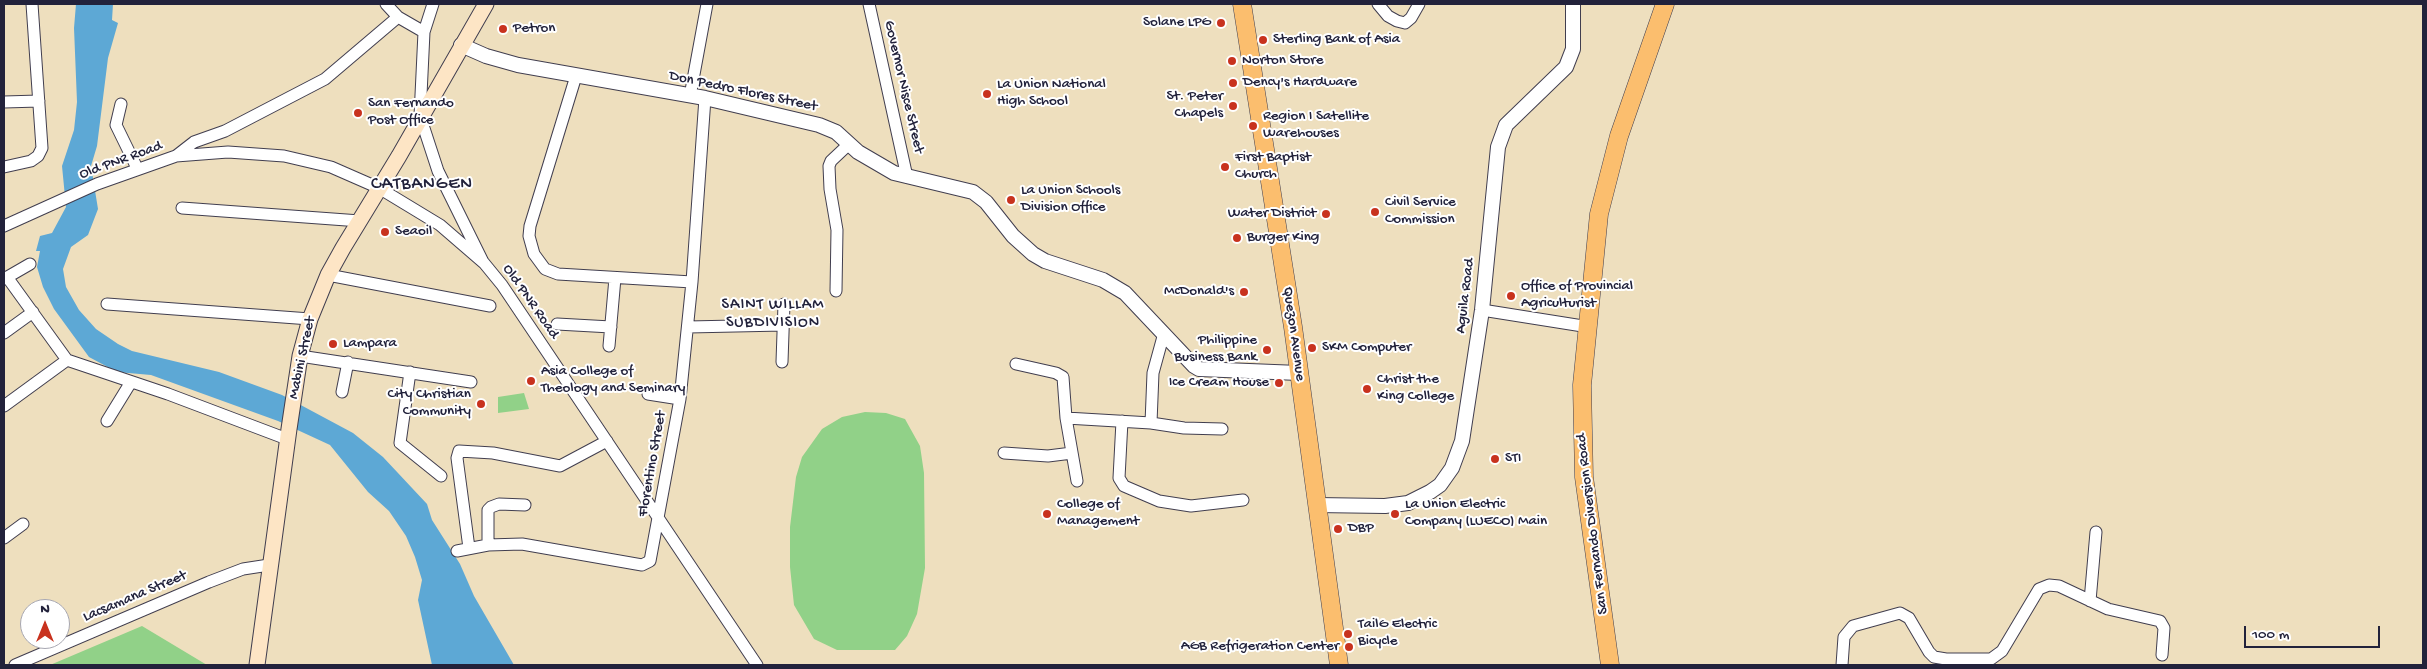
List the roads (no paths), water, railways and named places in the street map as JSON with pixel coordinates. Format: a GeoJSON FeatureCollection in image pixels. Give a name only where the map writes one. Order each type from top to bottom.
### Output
{"type":"FeatureCollection","features":[{"type":"Feature","properties":{"kind":"main road","name":"Mabini Street"},"geometry":{"type":"LineString","coordinates":[[257,665],[288,434],[300,356],[310,319],[328,275],[486,4]]}},
{"type":"Feature","properties":{"kind":"main road","name":"Quezon Avenue"},"geometry":{"type":"LineString","coordinates":[[1242,4],[1299,373],[1339,665]]}},
{"type":"Feature","properties":{"kind":"main road","name":"San Fernando Diversion Road"},"geometry":{"type":"LineString","coordinates":[[1610,665],[1582,449],[1582,385],[1600,214],[1619,136],[1666,4]]}},
{"type":"Feature","properties":{"kind":"street"},"geometry":{"type":"LineString","coordinates":[[4,168],[31,161],[41,153],[32,4]]}},
{"type":"Feature","properties":{"kind":"street"},"geometry":{"type":"LineString","coordinates":[[386,4],[398,17],[424,32]]}},
{"type":"Feature","properties":{"kind":"street"},"geometry":{"type":"LineString","coordinates":[[433,4],[424,32],[420,116],[438,171],[484,264]]}},
{"type":"Feature","properties":{"kind":"street"},"geometry":{"type":"LineString","coordinates":[[690,96],[707,4]]}},
{"type":"Feature","properties":{"kind":"street","name":"Governor Nisce Street"},"geometry":{"type":"LineString","coordinates":[[869,4],[907,177]]}},
{"type":"Feature","properties":{"kind":"street"},"geometry":{"type":"LineString","coordinates":[[1378,4],[1388,16],[1397,22],[1405,22],[1411,18],[1419,4]]}},
{"type":"Feature","properties":{"kind":"street","name":"Aguila Road"},"geometry":{"type":"LineString","coordinates":[[1316,505],[1398,505],[1418,499],[1440,485],[1452,468],[1462,440],[1482,310],[1498,147],[1501,134],[1516,114],[1566,67],[1573,49],[1573,4]]}},
{"type":"Feature","properties":{"kind":"street"},"geometry":{"type":"LineString","coordinates":[[176,156],[194,142],[226,131],[325,79],[398,17]]}},
{"type":"Feature","properties":{"kind":"street","name":"Don Pedro Flores Street"},"geometry":{"type":"LineString","coordinates":[[461,46],[486,56],[518,65],[705,98],[819,125],[836,132],[848,145],[878,165],[907,177],[973,192],[986,202],[1013,236],[1033,254],[1045,261],[1103,280],[1126,293],[1194,366],[1199,369],[1299,373]]}},
{"type":"Feature","properties":{"kind":"street"},"geometry":{"type":"LineString","coordinates":[[576,76],[530,226],[530,244],[540,263],[550,272],[692,282]]}},
{"type":"Feature","properties":{"kind":"street","name":"Florentino Street"},"geometry":{"type":"LineString","coordinates":[[606,441],[560,466],[493,453],[459,451],[457,458],[463,550],[488,545],[522,544],[647,564],[652,558],[680,399],[692,282],[705,98]]}},
{"type":"Feature","properties":{"kind":"street"},"geometry":{"type":"LineString","coordinates":[[4,102],[39,101]]}},
{"type":"Feature","properties":{"kind":"street"},"geometry":{"type":"LineString","coordinates":[[121,104],[116,125],[137,168]]}},
{"type":"Feature","properties":{"kind":"street"},"geometry":{"type":"LineString","coordinates":[[226,131],[228,152]]}},
{"type":"Feature","properties":{"kind":"street"},"geometry":{"type":"LineString","coordinates":[[836,291],[837,230],[830,189],[829,166],[848,145]]}},
{"type":"Feature","properties":{"kind":"street","name":"Old PNR Road"},"geometry":{"type":"LineString","coordinates":[[4,226],[97,184],[137,168],[176,156],[228,152],[284,156],[331,167],[379,188],[440,225],[484,264],[502,284],[757,665]]}},
{"type":"Feature","properties":{"kind":"street"},"geometry":{"type":"LineString","coordinates":[[182,208],[360,220]]}},
{"type":"Feature","properties":{"kind":"street"},"geometry":{"type":"LineString","coordinates":[[30,264],[5,278],[34,312],[66,360],[288,434]]}},
{"type":"Feature","properties":{"kind":"street"},"geometry":{"type":"LineString","coordinates":[[328,275],[490,306]]}},
{"type":"Feature","properties":{"kind":"street"},"geometry":{"type":"LineString","coordinates":[[609,346],[615,278]]}},
{"type":"Feature","properties":{"kind":"street"},"geometry":{"type":"LineString","coordinates":[[107,304],[310,319]]}},
{"type":"Feature","properties":{"kind":"street"},"geometry":{"type":"LineString","coordinates":[[782,362],[784,304]]}},
{"type":"Feature","properties":{"kind":"street"},"geometry":{"type":"LineString","coordinates":[[1482,310],[1589,327]]}},
{"type":"Feature","properties":{"kind":"street"},"geometry":{"type":"LineString","coordinates":[[4,333],[34,312]]}},
{"type":"Feature","properties":{"kind":"street"},"geometry":{"type":"LineString","coordinates":[[557,324],[611,327]]}},
{"type":"Feature","properties":{"kind":"street"},"geometry":{"type":"LineString","coordinates":[[688,327],[783,325]]}},
{"type":"Feature","properties":{"kind":"street"},"geometry":{"type":"LineString","coordinates":[[1151,423],[1153,373],[1164,333]]}},
{"type":"Feature","properties":{"kind":"street"},"geometry":{"type":"LineString","coordinates":[[300,356],[472,382]]}},
{"type":"Feature","properties":{"kind":"street"},"geometry":{"type":"LineString","coordinates":[[4,406],[66,360]]}},
{"type":"Feature","properties":{"kind":"street"},"geometry":{"type":"LineString","coordinates":[[342,392],[348,362]]}},
{"type":"Feature","properties":{"kind":"street"},"geometry":{"type":"LineString","coordinates":[[1016,364],[1062,375],[1066,418],[1077,481]]}},
{"type":"Feature","properties":{"kind":"street"},"geometry":{"type":"LineString","coordinates":[[410,372],[400,443],[441,476]]}},
{"type":"Feature","properties":{"kind":"street"},"geometry":{"type":"LineString","coordinates":[[107,421],[131,382]]}},
{"type":"Feature","properties":{"kind":"street"},"geometry":{"type":"LineString","coordinates":[[648,394],[680,399]]}},
{"type":"Feature","properties":{"kind":"street"},"geometry":{"type":"LineString","coordinates":[[1066,418],[1151,423],[1184,428],[1222,428]]}},
{"type":"Feature","properties":{"kind":"street"},"geometry":{"type":"LineString","coordinates":[[1122,421],[1119,478],[1124,486],[1159,502],[1191,506],[1243,500]]}},
{"type":"Feature","properties":{"kind":"street"},"geometry":{"type":"LineString","coordinates":[[1004,452],[1048,456],[1072,452]]}},
{"type":"Feature","properties":{"kind":"street"},"geometry":{"type":"LineString","coordinates":[[488,545],[488,510],[499,504],[525,505]]}},
{"type":"Feature","properties":{"kind":"street"},"geometry":{"type":"LineString","coordinates":[[4,538],[23,524]]}},
{"type":"Feature","properties":{"kind":"street"},"geometry":{"type":"LineString","coordinates":[[2090,601],[2096,532]]}},
{"type":"Feature","properties":{"kind":"street","name":"Lacsamana Street"},"geometry":{"type":"LineString","coordinates":[[15,665],[209,582],[243,569],[269,565]]}},
{"type":"Feature","properties":{"kind":"street"},"geometry":{"type":"LineString","coordinates":[[1842,665],[1842,644],[1847,632],[1860,623],[1893,613],[1900,613],[1909,618],[1929,652],[1934,657],[1984,660],[1996,657],[2002,651],[2039,589],[2043,586],[2059,586],[2118,612],[2160,621],[2164,628],[2162,654]]}},
{"type":"Feature","properties":{"kind":"water"},"geometry":{"type":"Polygon","coordinates":[[[76,4],[113,4],[112,20],[118,23],[108,58],[97,146],[91,166],[98,209],[88,235],[71,247],[63,269],[66,287],[79,310],[96,329],[132,351],[219,372],[282,395],[353,433],[383,457],[427,504],[432,520],[460,564],[474,596],[514,665],[432,665],[418,600],[422,580],[406,536],[389,511],[368,492],[330,445],[278,421],[151,375],[117,372],[89,357],[54,309],[43,287],[37,267],[40,251],[36,251],[40,236],[52,233],[66,207],[62,166],[74,130],[77,102],[74,28],[76,4]]]}},
{"type":"Feature","properties":{"kind":"place","name":"Solane LPG"},"geometry":{"type":"Point","coordinates":[1221,23]}},
{"type":"Feature","properties":{"kind":"place","name":"Petron"},"geometry":{"type":"Point","coordinates":[503,29]}},
{"type":"Feature","properties":{"kind":"place","name":"Sterling Bank of Asia"},"geometry":{"type":"Point","coordinates":[1263,40]}},
{"type":"Feature","properties":{"kind":"place","name":"Norton Store"},"geometry":{"type":"Point","coordinates":[1232,61]}},
{"type":"Feature","properties":{"kind":"place","name":"Dency's Hardware"},"geometry":{"type":"Point","coordinates":[1233,83]}},
{"type":"Feature","properties":{"kind":"place","name":"La Union National High School"},"geometry":{"type":"Point","coordinates":[987,94]}},
{"type":"Feature","properties":{"kind":"place","name":"St. Peter Chapels"},"geometry":{"type":"Point","coordinates":[1233,106]}},
{"type":"Feature","properties":{"kind":"place","name":"San Fernando Post Office"},"geometry":{"type":"Point","coordinates":[358,113]}},
{"type":"Feature","properties":{"kind":"place","name":"Region I Satellite Warehouses"},"geometry":{"type":"Point","coordinates":[1253,126]}},
{"type":"Feature","properties":{"kind":"place","name":"First Baptist Church"},"geometry":{"type":"Point","coordinates":[1225,167]}},
{"type":"Feature","properties":{"kind":"place","name":"La Union Schools Division Office"},"geometry":{"type":"Point","coordinates":[1011,200]}},
{"type":"Feature","properties":{"kind":"place","name":"Civil Service Commission"},"geometry":{"type":"Point","coordinates":[1375,212]}},
{"type":"Feature","properties":{"kind":"place","name":"Water District"},"geometry":{"type":"Point","coordinates":[1326,214]}},
{"type":"Feature","properties":{"kind":"place","name":"Seaoil"},"geometry":{"type":"Point","coordinates":[385,232]}},
{"type":"Feature","properties":{"kind":"place","name":"Burger King"},"geometry":{"type":"Point","coordinates":[1237,238]}},
{"type":"Feature","properties":{"kind":"place","name":"McDonald's"},"geometry":{"type":"Point","coordinates":[1244,292]}},
{"type":"Feature","properties":{"kind":"place","name":"Office of Provincial Agriculturist"},"geometry":{"type":"Point","coordinates":[1511,296]}},
{"type":"Feature","properties":{"kind":"place","name":"Lampara"},"geometry":{"type":"Point","coordinates":[333,344]}},
{"type":"Feature","properties":{"kind":"place","name":"SKM Computer"},"geometry":{"type":"Point","coordinates":[1312,348]}},
{"type":"Feature","properties":{"kind":"place","name":"Philippine Business Bank"},"geometry":{"type":"Point","coordinates":[1267,350]}},
{"type":"Feature","properties":{"kind":"place","name":"Asia College of Theology and Seminary"},"geometry":{"type":"Point","coordinates":[531,381]}},
{"type":"Feature","properties":{"kind":"place","name":"Ice Cream House"},"geometry":{"type":"Point","coordinates":[1279,383]}},
{"type":"Feature","properties":{"kind":"place","name":"Christ the King College"},"geometry":{"type":"Point","coordinates":[1367,389]}},
{"type":"Feature","properties":{"kind":"place","name":"City Christian Community"},"geometry":{"type":"Point","coordinates":[481,404]}},
{"type":"Feature","properties":{"kind":"place","name":"STI"},"geometry":{"type":"Point","coordinates":[1495,459]}},
{"type":"Feature","properties":{"kind":"place","name":"College of Management"},"geometry":{"type":"Point","coordinates":[1047,514]}},
{"type":"Feature","properties":{"kind":"place","name":"La Union Electric Company (LUECO) Main"},"geometry":{"type":"Point","coordinates":[1395,514]}},
{"type":"Feature","properties":{"kind":"place","name":"DBP"},"geometry":{"type":"Point","coordinates":[1338,529]}},
{"type":"Feature","properties":{"kind":"place","name":"TailG Electric Bicycle"},"geometry":{"type":"Point","coordinates":[1348,634]}},
{"type":"Feature","properties":{"kind":"place","name":"AGB Refrigeration Center"},"geometry":{"type":"Point","coordinates":[1349,647]}},
{"type":"Feature","properties":{"kind":"district","name":"CATBANGEN"},"geometry":{"type":"Point","coordinates":[422,185]}},
{"type":"Feature","properties":{"kind":"district","name":"SAINT WILLAM SUBDIVISION"},"geometry":{"type":"Point","coordinates":[773,315]}}]}
